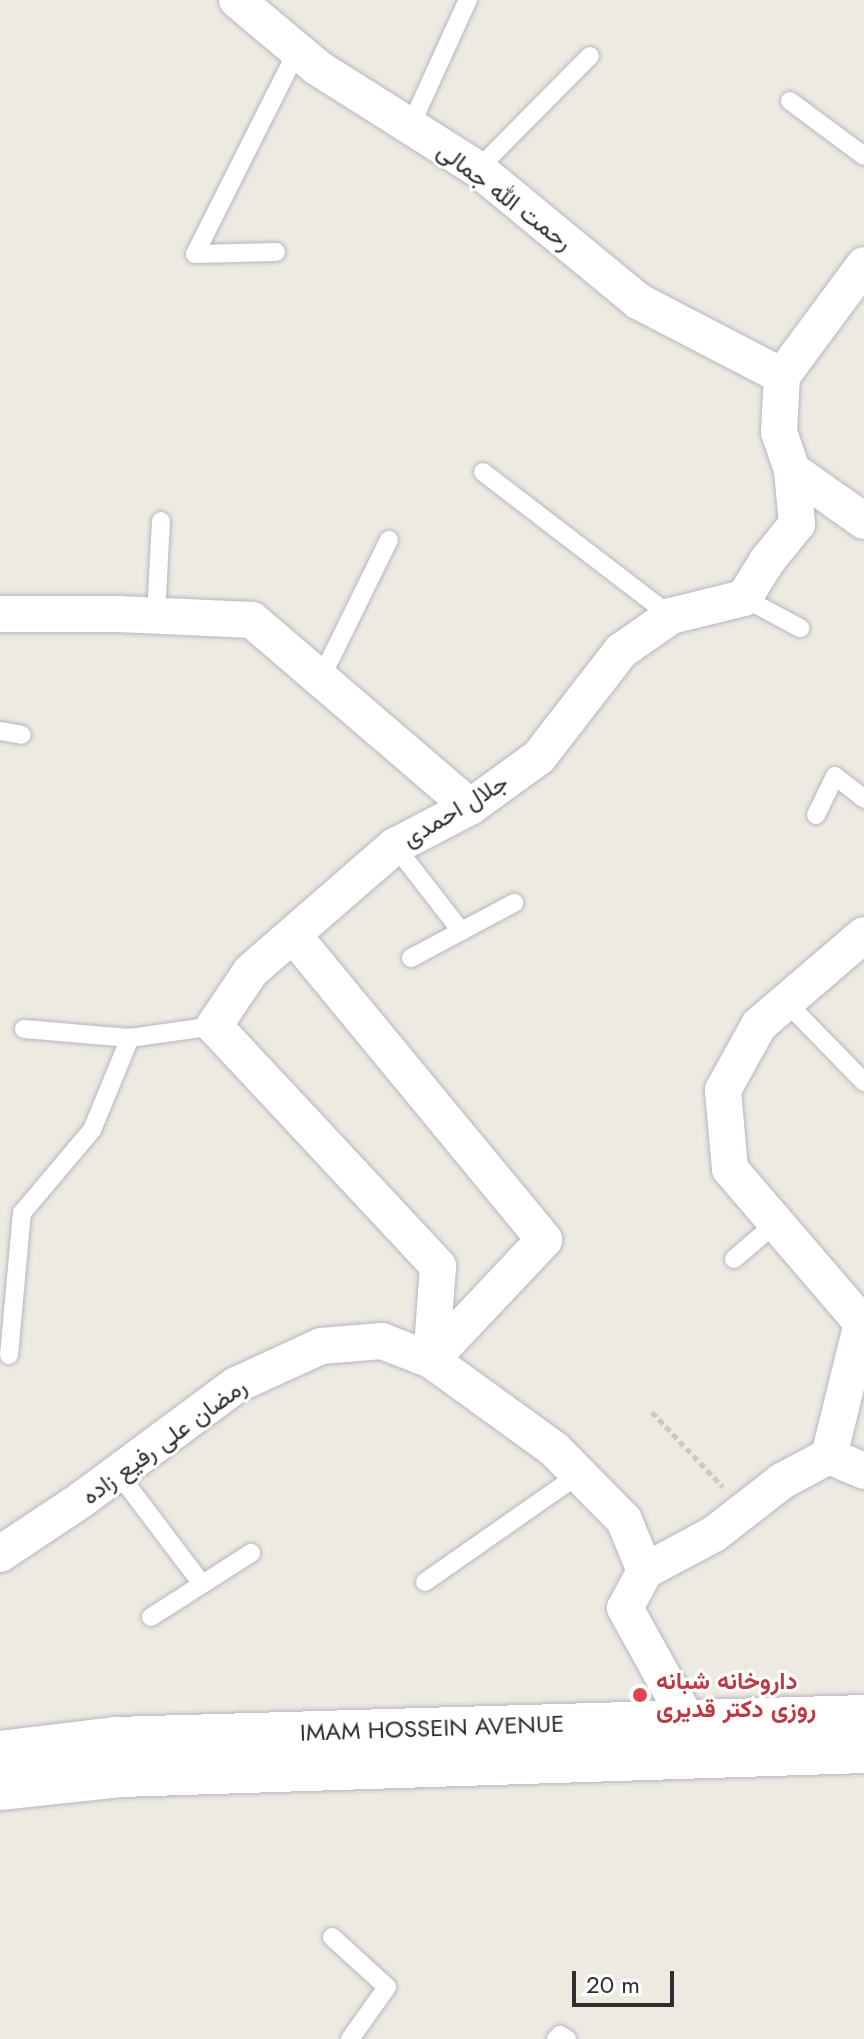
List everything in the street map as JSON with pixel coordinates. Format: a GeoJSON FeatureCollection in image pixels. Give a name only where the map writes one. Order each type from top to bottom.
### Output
{"type":"FeatureCollection","features":[{"type":"Feature","properties":{"kind":"main road","name":"IMAM HOSSEIN AVENUE"},"geometry":{"type":"LineString","coordinates":[[0,1753],[116,1739],[864,1717]]}},
{"type":"Feature","properties":{"kind":"main road","name":"IMAM HOSSEIN AVENUE"},"geometry":{"type":"LineString","coordinates":[[0,1788],[121,1775],[864,1751]]}},
{"type":"Feature","properties":{"kind":"street","name":"رحمت الله جمالی"},"geometry":{"type":"LineString","coordinates":[[237,0],[297,51],[478,169],[638,301],[782,376]]}},
{"type":"Feature","properties":{"kind":"street"},"geometry":{"type":"LineString","coordinates":[[744,598],[767,561],[797,524],[792,470],[779,432],[782,376],[864,265]]}},
{"type":"Feature","properties":{"kind":"street"},"geometry":{"type":"LineString","coordinates":[[792,470],[864,521]]}},
{"type":"Feature","properties":{"kind":"street","name":"جلال احمدی"},"geometry":{"type":"LineString","coordinates":[[214,1026],[251,971],[395,846],[470,807],[539,757],[621,651],[671,616],[744,598]]}},
{"type":"Feature","properties":{"kind":"street"},"geometry":{"type":"LineString","coordinates":[[0,614],[252,620],[470,807]]}},
{"type":"Feature","properties":{"kind":"street"},"geometry":{"type":"LineString","coordinates":[[293,935],[544,1240],[431,1360]]}},
{"type":"Feature","properties":{"kind":"street"},"geometry":{"type":"LineString","coordinates":[[687,1720],[625,1608],[645,1571],[714,1534],[782,1481],[829,1456],[862,1323],[730,1169],[723,1090],[759,1025],[864,935]]}},
{"type":"Feature","properties":{"kind":"street"},"geometry":{"type":"LineString","coordinates":[[214,1026],[438,1266],[431,1360]]}},
{"type":"Feature","properties":{"kind":"street","name":"رمضان علی رفیع زاده"},"geometry":{"type":"LineString","coordinates":[[0,1554],[118,1473],[236,1385],[321,1346],[382,1341],[431,1360],[554,1449],[624,1520],[645,1571]]}},
{"type":"Feature","properties":{"kind":"street"},"geometry":{"type":"LineString","coordinates":[[829,1456],[864,1471]]}},
{"type":"Feature","properties":{"kind":"lane"},"geometry":{"type":"LineString","coordinates":[[410,127],[468,0]]}},
{"type":"Feature","properties":{"kind":"lane"},"geometry":{"type":"LineString","coordinates":[[276,252],[195,254],[297,51]]}},
{"type":"Feature","properties":{"kind":"lane"},"geometry":{"type":"LineString","coordinates":[[478,169],[590,56]]}},
{"type":"Feature","properties":{"kind":"lane"},"geometry":{"type":"LineString","coordinates":[[790,101],[864,156]]}},
{"type":"Feature","properties":{"kind":"lane"},"geometry":{"type":"LineString","coordinates":[[483,472],[671,616]]}},
{"type":"Feature","properties":{"kind":"lane"},"geometry":{"type":"LineString","coordinates":[[156,616],[161,521]]}},
{"type":"Feature","properties":{"kind":"lane"},"geometry":{"type":"LineString","coordinates":[[321,678],[389,540]]}},
{"type":"Feature","properties":{"kind":"lane"},"geometry":{"type":"LineString","coordinates":[[744,598],[800,628]]}},
{"type":"Feature","properties":{"kind":"lane"},"geometry":{"type":"LineString","coordinates":[[0,731],[22,735]]}},
{"type":"Feature","properties":{"kind":"lane"},"geometry":{"type":"LineString","coordinates":[[816,815],[835,776],[864,799]]}},
{"type":"Feature","properties":{"kind":"lane"},"geometry":{"type":"LineString","coordinates":[[395,846],[461,931]]}},
{"type":"Feature","properties":{"kind":"lane"},"geometry":{"type":"LineString","coordinates":[[411,958],[514,903]]}},
{"type":"Feature","properties":{"kind":"lane"},"geometry":{"type":"LineString","coordinates":[[786,1002],[864,1082]]}},
{"type":"Feature","properties":{"kind":"lane"},"geometry":{"type":"LineString","coordinates":[[24,1029],[130,1038],[214,1026]]}},
{"type":"Feature","properties":{"kind":"lane"},"geometry":{"type":"LineString","coordinates":[[9,1355],[9,1253],[22,1213],[92,1130],[130,1038]]}},
{"type":"Feature","properties":{"kind":"lane"},"geometry":{"type":"LineString","coordinates":[[734,1259],[776,1223]]}},
{"type":"Feature","properties":{"kind":"lane"},"geometry":{"type":"LineString","coordinates":[[118,1473],[202,1584]]}},
{"type":"Feature","properties":{"kind":"lane"},"geometry":{"type":"LineString","coordinates":[[425,1582],[579,1474]]}},
{"type":"Feature","properties":{"kind":"lane"},"geometry":{"type":"LineString","coordinates":[[151,1617],[251,1553]]}},
{"type":"Feature","properties":{"kind":"lane"},"geometry":{"type":"LineString","coordinates":[[332,1937],[387,1987],[350,2039]]}},
{"type":"Feature","properties":{"kind":"lane"},"geometry":{"type":"LineString","coordinates":[[556,2039],[560,2035],[567,2039]]}},
{"type":"Feature","properties":{"kind":"path"},"geometry":{"type":"LineString","coordinates":[[652,1412],[745,1510]]}},
{"type":"Feature","properties":{"kind":"place","name":"داروخانه شبانه روزی دکتر قدیری"},"geometry":{"type":"Point","coordinates":[640,1695]}}]}
